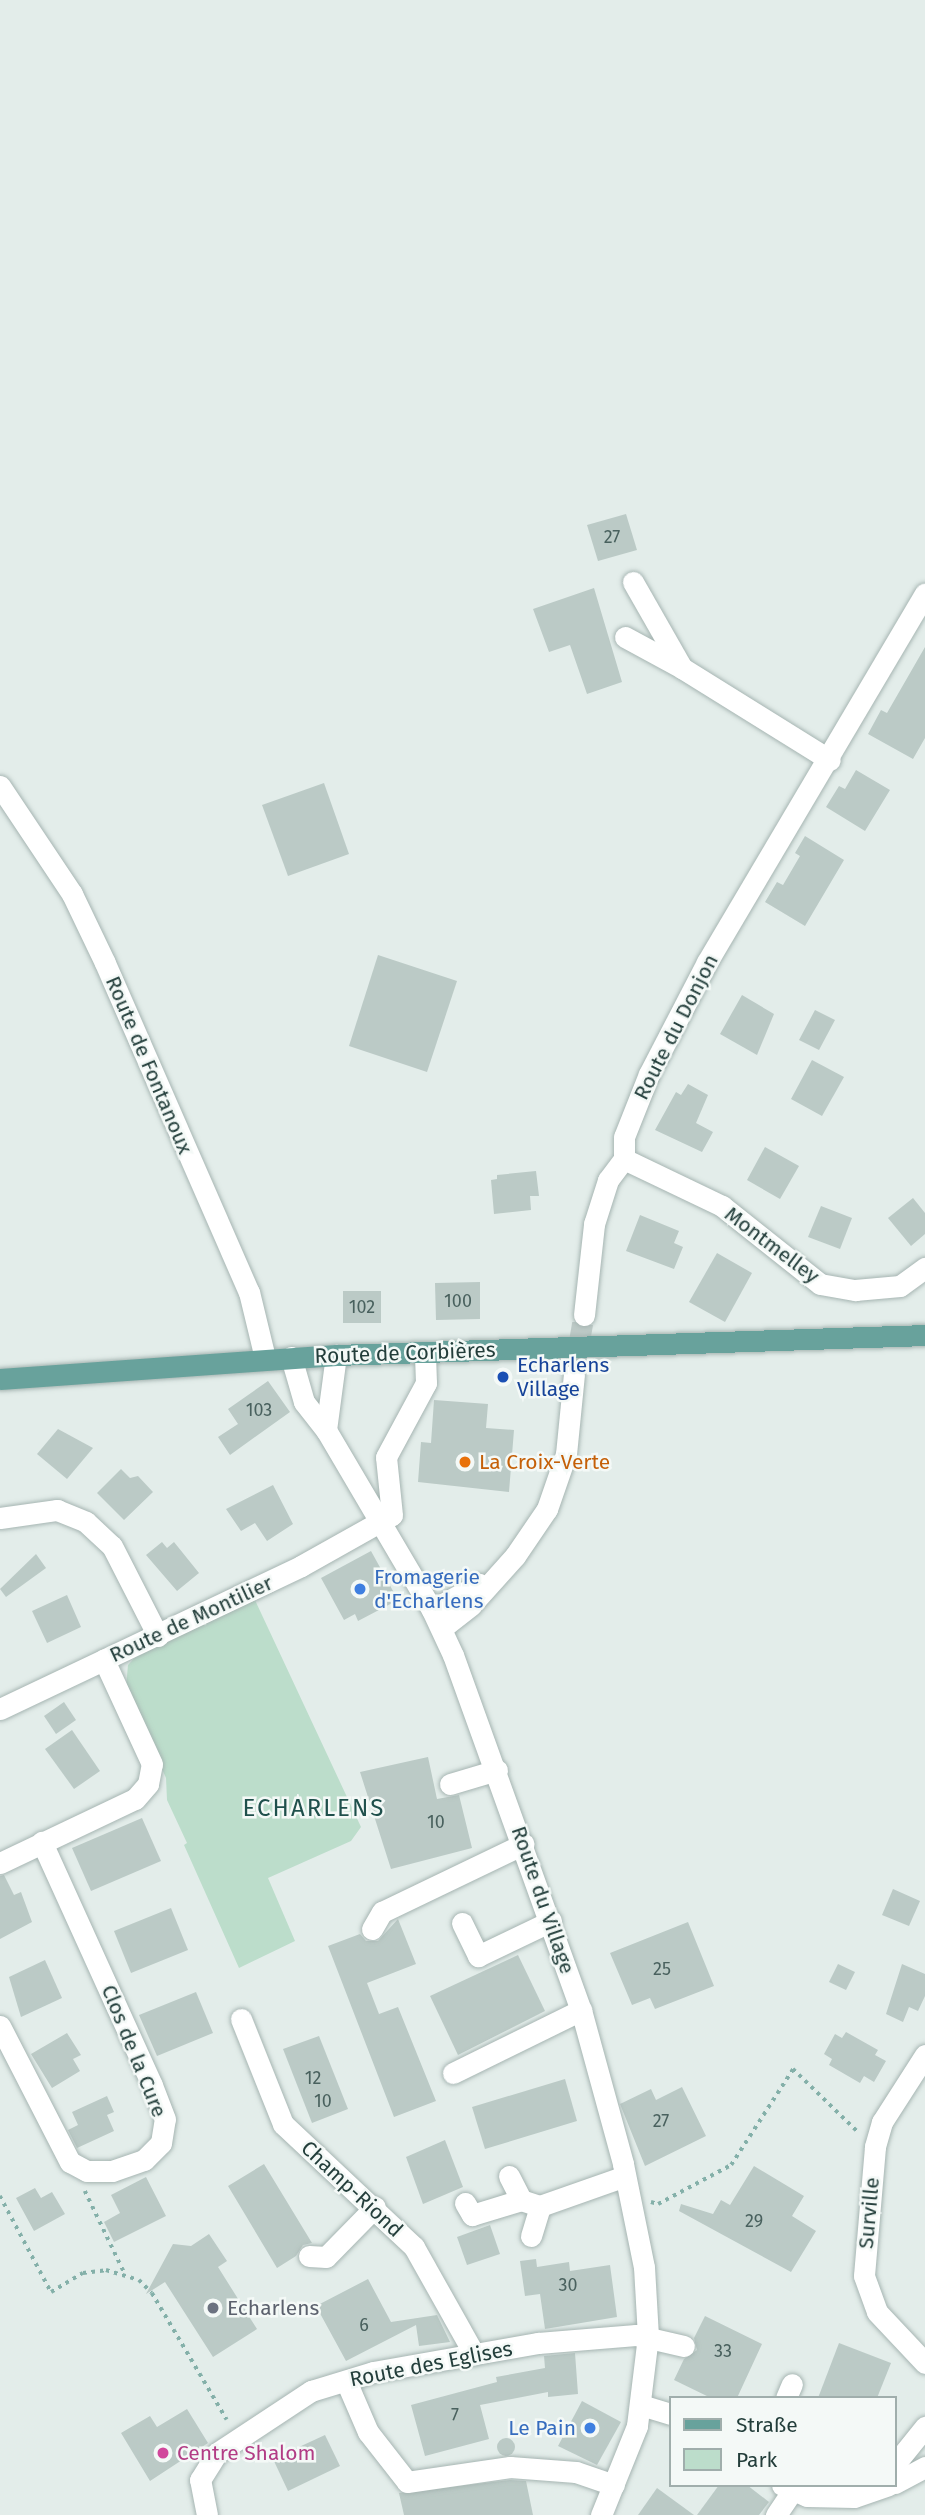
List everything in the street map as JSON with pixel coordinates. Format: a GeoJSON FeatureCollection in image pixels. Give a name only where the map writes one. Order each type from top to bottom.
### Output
{"type":"FeatureCollection","features":[{"type":"Feature","properties":{"kind":"main road","name":"Route de Corbières"},"geometry":{"type":"LineString","coordinates":[[0,1378],[290,1357],[925,1335]]}},
{"type":"Feature","properties":{"kind":"street"},"geometry":{"type":"LineString","coordinates":[[633,582],[682,668]]}},
{"type":"Feature","properties":{"kind":"street","name":"Route du Donjon"},"geometry":{"type":"LineString","coordinates":[[584,1315],[594,1224],[608,1180],[624,1159],[624,1137],[655,1063],[707,962],[830,761],[925,594]]}},
{"type":"Feature","properties":{"kind":"street"},"geometry":{"type":"LineString","coordinates":[[625,637],[682,668],[830,761]]}},
{"type":"Feature","properties":{"kind":"street","name":"Route de Fontanoux"},"geometry":{"type":"LineString","coordinates":[[0,786],[72,894],[105,963],[249,1292],[265,1359]]}},
{"type":"Feature","properties":{"kind":"street","name":"Montmelley"},"geometry":{"type":"LineString","coordinates":[[624,1159],[709,1197],[820,1284],[855,1290],[900,1286],[925,1269]]}},
{"type":"Feature","properties":{"kind":"street"},"geometry":{"type":"LineString","coordinates":[[379,1521],[392,1515],[386,1457],[426,1383],[425,1352]]}},
{"type":"Feature","properties":{"kind":"street"},"geometry":{"type":"LineString","coordinates":[[327,1430],[336,1355]]}},
{"type":"Feature","properties":{"kind":"street","name":"Route du Village"},"geometry":{"type":"LineString","coordinates":[[290,1357],[304,1402],[327,1430],[437,1619],[497,1770],[581,2010],[625,2176],[644,2267],[648,2336],[641,2405],[632,2442],[601,2515]]}},
{"type":"Feature","properties":{"kind":"street"},"geometry":{"type":"LineString","coordinates":[[437,1619],[504,1568],[528,1541],[555,1491],[568,1440],[574,1374]]}},
{"type":"Feature","properties":{"kind":"street"},"geometry":{"type":"LineString","coordinates":[[0,1518],[57,1510],[86,1522],[112,1546],[158,1636]]}},
{"type":"Feature","properties":{"kind":"street","name":"Route de Montilier"},"geometry":{"type":"LineString","coordinates":[[0,1709],[301,1566],[379,1521]]}},
{"type":"Feature","properties":{"kind":"street"},"geometry":{"type":"LineString","coordinates":[[0,1863],[135,1799],[148,1784],[152,1764],[104,1660]]}},
{"type":"Feature","properties":{"kind":"street"},"geometry":{"type":"LineString","coordinates":[[450,1784],[497,1770]]}},
{"type":"Feature","properties":{"kind":"street","name":"Clos de la Cure"},"geometry":{"type":"LineString","coordinates":[[42,1842],[165,2119],[161,2143],[144,2160],[112,2171],[78,2166]]}},
{"type":"Feature","properties":{"kind":"street"},"geometry":{"type":"LineString","coordinates":[[372,1929],[382,1912],[523,1844]]}},
{"type":"Feature","properties":{"kind":"street"},"geometry":{"type":"LineString","coordinates":[[462,1923],[478,1956],[551,1921]]}},
{"type":"Feature","properties":{"kind":"street"},"geometry":{"type":"LineString","coordinates":[[453,2073],[581,2010]]}},
{"type":"Feature","properties":{"kind":"street","name":"Champ-Riond"},"geometry":{"type":"LineString","coordinates":[[241,2020],[283,2124],[307,2151],[374,2207],[414,2247],[474,2354]]}},
{"type":"Feature","properties":{"kind":"street"},"geometry":{"type":"LineString","coordinates":[[0,2026],[70,2162],[78,2166]]}},
{"type":"Feature","properties":{"kind":"street","name":"Surville"},"geometry":{"type":"LineString","coordinates":[[925,2055],[882,2122],[875,2147],[864,2276],[877,2312],[925,2363]]}},
{"type":"Feature","properties":{"kind":"street"},"geometry":{"type":"LineString","coordinates":[[509,2176],[531,2203],[531,2236]]}},
{"type":"Feature","properties":{"kind":"street"},"geometry":{"type":"LineString","coordinates":[[464,2203],[472,2215],[531,2203],[625,2176]]}},
{"type":"Feature","properties":{"kind":"street"},"geometry":{"type":"LineString","coordinates":[[309,2256],[326,2257],[374,2207]]}},
{"type":"Feature","properties":{"kind":"street","name":"Route des Eglises"},"geometry":{"type":"LineString","coordinates":[[207,2515],[200,2480],[217,2453],[311,2392],[346,2381],[474,2354],[561,2341],[648,2336],[684,2346]]}},
{"type":"Feature","properties":{"kind":"street"},"geometry":{"type":"LineString","coordinates":[[346,2381],[368,2432],[407,2482],[510,2467],[576,2472],[614,2485]]}},
{"type":"Feature","properties":{"kind":"street"},"geometry":{"type":"LineString","coordinates":[[641,2405],[670,2414]]}},
{"type":"Feature","properties":{"kind":"street"},"geometry":{"type":"LineString","coordinates":[[897,2462],[925,2427]]}},
{"type":"Feature","properties":{"kind":"street"},"geometry":{"type":"LineString","coordinates":[[897,2482],[925,2467]]}},
{"type":"Feature","properties":{"kind":"street"},"geometry":{"type":"LineString","coordinates":[[776,2515],[788,2487],[807,2496],[879,2487]]}},
{"type":"Feature","properties":{"kind":"path"},"geometry":{"type":"LineString","coordinates":[[643,2199],[658,2204],[731,2165],[793,2069],[875,2147]]}},
{"type":"Feature","properties":{"kind":"path"},"geometry":{"type":"LineString","coordinates":[[78,2166],[79,2178],[125,2274],[152,2293],[238,2438]]}},
{"type":"Feature","properties":{"kind":"path"},"geometry":{"type":"LineString","coordinates":[[0,2196],[51,2291],[83,2273],[125,2274]]}},
{"type":"Feature","properties":{"kind":"green space"},"geometry":{"type":"Polygon","coordinates":[[[254,1598],[361,1827],[351,1841],[268,1878],[295,1941],[239,1968],[184,1845],[187,1843],[167,1800],[166,1778],[126,1687],[128,1665],[141,1651],[254,1598]]]}},
{"type":"Feature","properties":{"kind":"building"},"geometry":{"type":"Polygon","coordinates":[[[626,514],[637,550],[598,561],[587,525],[626,514]]]}},
{"type":"Feature","properties":{"kind":"building"},"geometry":{"type":"Polygon","coordinates":[[[594,588],[622,682],[587,694],[570,645],[549,652],[533,609],[594,588]]]}},
{"type":"Feature","properties":{"kind":"building"},"geometry":{"type":"Polygon","coordinates":[[[925,647],[925,738],[913,759],[868,734],[881,710],[887,713],[925,647]]]}},
{"type":"Feature","properties":{"kind":"building"},"geometry":{"type":"Polygon","coordinates":[[[856,770],[890,790],[865,831],[826,807],[839,786],[845,789],[856,770]]]}},
{"type":"Feature","properties":{"kind":"building"},"geometry":{"type":"Polygon","coordinates":[[[324,783],[349,854],[288,876],[262,805],[324,783]]]}},
{"type":"Feature","properties":{"kind":"building"},"geometry":{"type":"Polygon","coordinates":[[[805,836],[844,860],[805,926],[765,902],[777,882],[783,885],[800,856],[795,853],[805,836]]]}},
{"type":"Feature","properties":{"kind":"building"},"geometry":{"type":"Polygon","coordinates":[[[378,955],[457,981],[427,1072],[349,1046],[378,955]]]}},
{"type":"Feature","properties":{"kind":"building"},"geometry":{"type":"Polygon","coordinates":[[[742,995],[774,1014],[757,1055],[720,1034],[742,995]]]}},
{"type":"Feature","properties":{"kind":"building"},"geometry":{"type":"Polygon","coordinates":[[[815,1010],[835,1020],[819,1050],[799,1040],[815,1010]]]}},
{"type":"Feature","properties":{"kind":"building"},"geometry":{"type":"Polygon","coordinates":[[[812,1060],[844,1077],[822,1116],[791,1099],[812,1060]]]}},
{"type":"Feature","properties":{"kind":"building"},"geometry":{"type":"Polygon","coordinates":[[[688,1084],[708,1095],[696,1123],[713,1132],[702,1152],[655,1130],[676,1092],[681,1095],[688,1084]]]}},
{"type":"Feature","properties":{"kind":"building"},"geometry":{"type":"Polygon","coordinates":[[[765,1147],[799,1166],[780,1199],[747,1180],[765,1147]]]}},
{"type":"Feature","properties":{"kind":"building"},"geometry":{"type":"Polygon","coordinates":[[[536,1171],[539,1196],[530,1196],[531,1210],[494,1214],[491,1180],[497,1179],[497,1175],[536,1171]]]}},
{"type":"Feature","properties":{"kind":"building"},"geometry":{"type":"Polygon","coordinates":[[[913,1198],[925,1213],[925,1234],[911,1246],[888,1218],[913,1198]]]}},
{"type":"Feature","properties":{"kind":"building"},"geometry":{"type":"Polygon","coordinates":[[[821,1206],[852,1218],[840,1249],[808,1237],[821,1206]]]}},
{"type":"Feature","properties":{"kind":"building"},"geometry":{"type":"Polygon","coordinates":[[[640,1215],[679,1231],[674,1243],[683,1247],[674,1269],[626,1251],[640,1215]]]}},
{"type":"Feature","properties":{"kind":"building"},"geometry":{"type":"Polygon","coordinates":[[[717,1253],[752,1273],[725,1322],[689,1302],[717,1253]]]}},
{"type":"Feature","properties":{"kind":"building"},"geometry":{"type":"Polygon","coordinates":[[[480,1282],[480,1319],[436,1320],[435,1283],[480,1282]]]}},
{"type":"Feature","properties":{"kind":"building"},"geometry":{"type":"Polygon","coordinates":[[[343,1291],[381,1291],[381,1323],[343,1323],[343,1291]]]}},
{"type":"Feature","properties":{"kind":"building"},"geometry":{"type":"Polygon","coordinates":[[[268,1381],[290,1412],[230,1455],[218,1437],[238,1424],[228,1409],[268,1381]]]}},
{"type":"Feature","properties":{"kind":"building","name":"La Croix-Verte"},"geometry":{"type":"Polygon","coordinates":[[[434,1400],[488,1404],[486,1428],[514,1430],[509,1492],[418,1482],[421,1442],[431,1443],[434,1400]]]}},
{"type":"Feature","properties":{"kind":"building"},"geometry":{"type":"Polygon","coordinates":[[[58,1429],[93,1448],[67,1479],[37,1454],[58,1429]]]}},
{"type":"Feature","properties":{"kind":"building"},"geometry":{"type":"Polygon","coordinates":[[[121,1469],[130,1478],[138,1476],[153,1492],[124,1520],[97,1493],[121,1469]]]}},
{"type":"Feature","properties":{"kind":"building"},"geometry":{"type":"Polygon","coordinates":[[[273,1485],[293,1524],[267,1541],[255,1523],[241,1531],[226,1509],[273,1485]]]}},
{"type":"Feature","properties":{"kind":"building"},"geometry":{"type":"Polygon","coordinates":[[[162,1542],[167,1548],[174,1542],[199,1573],[177,1591],[146,1555],[162,1542]]]}},
{"type":"Feature","properties":{"kind":"building","name":"Fromagerie d'Echarlens"},"geometry":{"type":"Polygon","coordinates":[[[371,1551],[398,1600],[358,1621],[355,1614],[344,1620],[321,1578],[371,1551]]]}},
{"type":"Feature","properties":{"kind":"building"},"geometry":{"type":"Polygon","coordinates":[[[36,1554],[46,1568],[6,1597],[0,1589],[36,1554]]]}},
{"type":"Feature","properties":{"kind":"building"},"geometry":{"type":"Polygon","coordinates":[[[67,1595],[81,1627],[47,1643],[32,1611],[67,1595]]]}},
{"type":"Feature","properties":{"kind":"building"},"geometry":{"type":"Polygon","coordinates":[[[64,1702],[76,1720],[56,1734],[44,1716],[64,1702]]]}},
{"type":"Feature","properties":{"kind":"building"},"geometry":{"type":"Polygon","coordinates":[[[72,1730],[100,1771],[74,1789],[45,1749],[72,1730]]]}},
{"type":"Feature","properties":{"kind":"building"},"geometry":{"type":"Polygon","coordinates":[[[428,1757],[437,1799],[459,1795],[472,1848],[391,1869],[360,1772],[428,1757]]]}},
{"type":"Feature","properties":{"kind":"building"},"geometry":{"type":"Polygon","coordinates":[[[142,1818],[161,1861],[91,1891],[72,1848],[142,1818]]]}},
{"type":"Feature","properties":{"kind":"building"},"geometry":{"type":"Polygon","coordinates":[[[4,1875],[14,1895],[21,1892],[32,1922],[0,1939],[0,1876],[4,1875]]]}},
{"type":"Feature","properties":{"kind":"building"},"geometry":{"type":"Polygon","coordinates":[[[893,1889],[920,1901],[909,1926],[882,1915],[893,1889]]]}},
{"type":"Feature","properties":{"kind":"building"},"geometry":{"type":"Polygon","coordinates":[[[171,1908],[188,1950],[131,1973],[114,1931],[171,1908]]]}},
{"type":"Feature","properties":{"kind":"building"},"geometry":{"type":"Polygon","coordinates":[[[398,1919],[416,1964],[367,1983],[379,2014],[398,2007],[436,2101],[394,2117],[328,1946],[360,1934],[366,1941],[378,1941],[398,1919]]]}},
{"type":"Feature","properties":{"kind":"building"},"geometry":{"type":"Polygon","coordinates":[[[688,1922],[714,1986],[655,2009],[650,1998],[632,2005],[610,1953],[688,1922]]]}},
{"type":"Feature","properties":{"kind":"building"},"geometry":{"type":"Polygon","coordinates":[[[518,1955],[545,2011],[458,2055],[430,1996],[518,1955]]]}},
{"type":"Feature","properties":{"kind":"building"},"geometry":{"type":"Polygon","coordinates":[[[45,1960],[62,1998],[21,2017],[9,1977],[45,1960]]]}},
{"type":"Feature","properties":{"kind":"building"},"geometry":{"type":"Polygon","coordinates":[[[838,1964],[855,1972],[846,1990],[829,1982],[838,1964]]]}},
{"type":"Feature","properties":{"kind":"building"},"geometry":{"type":"Polygon","coordinates":[[[902,1964],[925,1974],[925,1996],[918,2011],[909,2007],[903,2022],[886,2014],[902,1964]]]}},
{"type":"Feature","properties":{"kind":"building"},"geometry":{"type":"Polygon","coordinates":[[[196,1992],[213,2033],[157,2056],[139,2015],[196,1992]]]}},
{"type":"Feature","properties":{"kind":"building"},"geometry":{"type":"Polygon","coordinates":[[[846,2032],[878,2050],[875,2055],[886,2061],[874,2082],[864,2076],[860,2083],[829,2065],[832,2059],[824,2054],[835,2034],[842,2038],[846,2032]]]}},
{"type":"Feature","properties":{"kind":"building"},"geometry":{"type":"Polygon","coordinates":[[[67,2033],[81,2055],[73,2059],[80,2071],[52,2088],[31,2054],[67,2033]]]}},
{"type":"Feature","properties":{"kind":"building"},"geometry":{"type":"Polygon","coordinates":[[[319,2036],[348,2109],[312,2123],[283,2049],[319,2036]]]}},
{"type":"Feature","properties":{"kind":"building"},"geometry":{"type":"Polygon","coordinates":[[[565,2079],[577,2121],[485,2149],[472,2107],[565,2079]]]}},
{"type":"Feature","properties":{"kind":"building"},"geometry":{"type":"Polygon","coordinates":[[[682,2087],[706,2136],[645,2166],[620,2104],[651,2089],[656,2100],[682,2087]]]}},
{"type":"Feature","properties":{"kind":"building"},"geometry":{"type":"Polygon","coordinates":[[[107,2096],[114,2112],[107,2115],[114,2131],[77,2148],[68,2130],[78,2125],[72,2112],[107,2096]]]}},
{"type":"Feature","properties":{"kind":"building"},"geometry":{"type":"Polygon","coordinates":[[[445,2140],[463,2187],[423,2204],[406,2157],[445,2140]]]}},
{"type":"Feature","properties":{"kind":"building"},"geometry":{"type":"Polygon","coordinates":[[[264,2164],[312,2243],[303,2245],[296,2256],[277,2268],[228,2186],[264,2164]]]}},
{"type":"Feature","properties":{"kind":"building"},"geometry":{"type":"Polygon","coordinates":[[[754,2166],[804,2196],[792,2216],[816,2231],[791,2272],[679,2211],[681,2204],[713,2214],[721,2200],[730,2205],[754,2166]]]}},
{"type":"Feature","properties":{"kind":"building"},"geometry":{"type":"Polygon","coordinates":[[[146,2177],[166,2216],[114,2242],[104,2222],[120,2213],[111,2195],[146,2177]]]}},
{"type":"Feature","properties":{"kind":"building"},"geometry":{"type":"Polygon","coordinates":[[[35,2188],[41,2198],[52,2192],[65,2214],[34,2231],[16,2198],[35,2188]]]}},
{"type":"Feature","properties":{"kind":"building"},"geometry":{"type":"Polygon","coordinates":[[[490,2225],[500,2254],[467,2265],[457,2237],[490,2225]]]}},
{"type":"Feature","properties":{"kind":"building","name":"Echarlens"},"geometry":{"type":"Polygon","coordinates":[[[209,2234],[227,2261],[218,2267],[257,2329],[213,2357],[165,2282],[146,2294],[173,2244],[191,2246],[209,2234]]]}},
{"type":"Feature","properties":{"kind":"building"},"geometry":{"type":"Polygon","coordinates":[[[536,2259],[537,2267],[569,2262],[570,2271],[610,2265],[617,2317],[545,2329],[540,2294],[525,2296],[520,2261],[536,2259]]]}},
{"type":"Feature","properties":{"kind":"building"},"geometry":{"type":"Polygon","coordinates":[[[368,2279],[391,2322],[437,2315],[450,2342],[419,2346],[416,2325],[346,2361],[316,2306],[368,2279]]]}},
{"type":"Feature","properties":{"kind":"building"},"geometry":{"type":"Polygon","coordinates":[[[705,2316],[762,2344],[738,2396],[707,2396],[674,2380],[684,2359],[697,2350],[694,2338],[705,2316]]]}},
{"type":"Feature","properties":{"kind":"building"},"geometry":{"type":"Polygon","coordinates":[[[839,2343],[891,2363],[878,2396],[819,2396],[839,2343]]]}},
{"type":"Feature","properties":{"kind":"building"},"geometry":{"type":"Polygon","coordinates":[[[575,2353],[578,2394],[548,2397],[548,2392],[480,2405],[489,2439],[425,2456],[411,2405],[497,2382],[496,2377],[545,2368],[544,2356],[575,2353]]]}},
{"type":"Feature","properties":{"kind":"building"},"geometry":{"type":"Polygon","coordinates":[[[582,2401],[621,2422],[597,2465],[558,2446],[582,2401]]]}},
{"type":"Feature","properties":{"kind":"building","name":"Centre Shalom"},"geometry":{"type":"Polygon","coordinates":[[[187,2409],[208,2443],[150,2481],[121,2433],[150,2416],[157,2427],[187,2409]]]}},
{"type":"Feature","properties":{"kind":"building"},"geometry":{"type":"Polygon","coordinates":[[[325,2435],[340,2466],[288,2491],[273,2459],[325,2435]]]}},
{"type":"Feature","properties":{"kind":"building"},"geometry":{"type":"Polygon","coordinates":[[[506,2438],[512,2441],[515,2447],[512,2453],[506,2456],[500,2453],[497,2447],[500,2441],[506,2438]]]}},
{"type":"Feature","properties":{"kind":"building"},"geometry":{"type":"Polygon","coordinates":[[[510,2480],[526,2481],[533,2515],[404,2515],[399,2493],[510,2480]]]}},
{"type":"Feature","properties":{"kind":"building"},"geometry":{"type":"Polygon","coordinates":[[[718,2487],[750,2487],[769,2502],[759,2515],[697,2515],[718,2487]]]}},
{"type":"Feature","properties":{"kind":"building"},"geometry":{"type":"Polygon","coordinates":[[[657,2488],[694,2515],[638,2515],[657,2488]]]}},
{"type":"Feature","properties":{"kind":"tunnel"},"geometry":{"type":"LineString","coordinates":[[574,1374],[584,1315]]}},
{"type":"Feature","properties":{"kind":"place","name":"Echarlens Village"},"geometry":{"type":"Point","coordinates":[503,1377]}},
{"type":"Feature","properties":{"kind":"place","name":"La Croix-Verte"},"geometry":{"type":"Point","coordinates":[465,1462]}},
{"type":"Feature","properties":{"kind":"place","name":"Fromagerie d'Echarlens"},"geometry":{"type":"Point","coordinates":[360,1589]}},
{"type":"Feature","properties":{"kind":"place","name":"Echarlens"},"geometry":{"type":"Point","coordinates":[213,2308]}},
{"type":"Feature","properties":{"kind":"place","name":"Le Pain"},"geometry":{"type":"Point","coordinates":[590,2428]}},
{"type":"Feature","properties":{"kind":"place","name":"Centre Shalom"},"geometry":{"type":"Point","coordinates":[163,2453]}},
{"type":"Feature","properties":{"kind":"district","name":"ECHARLENS"},"geometry":{"type":"Point","coordinates":[314,1809]}}]}
